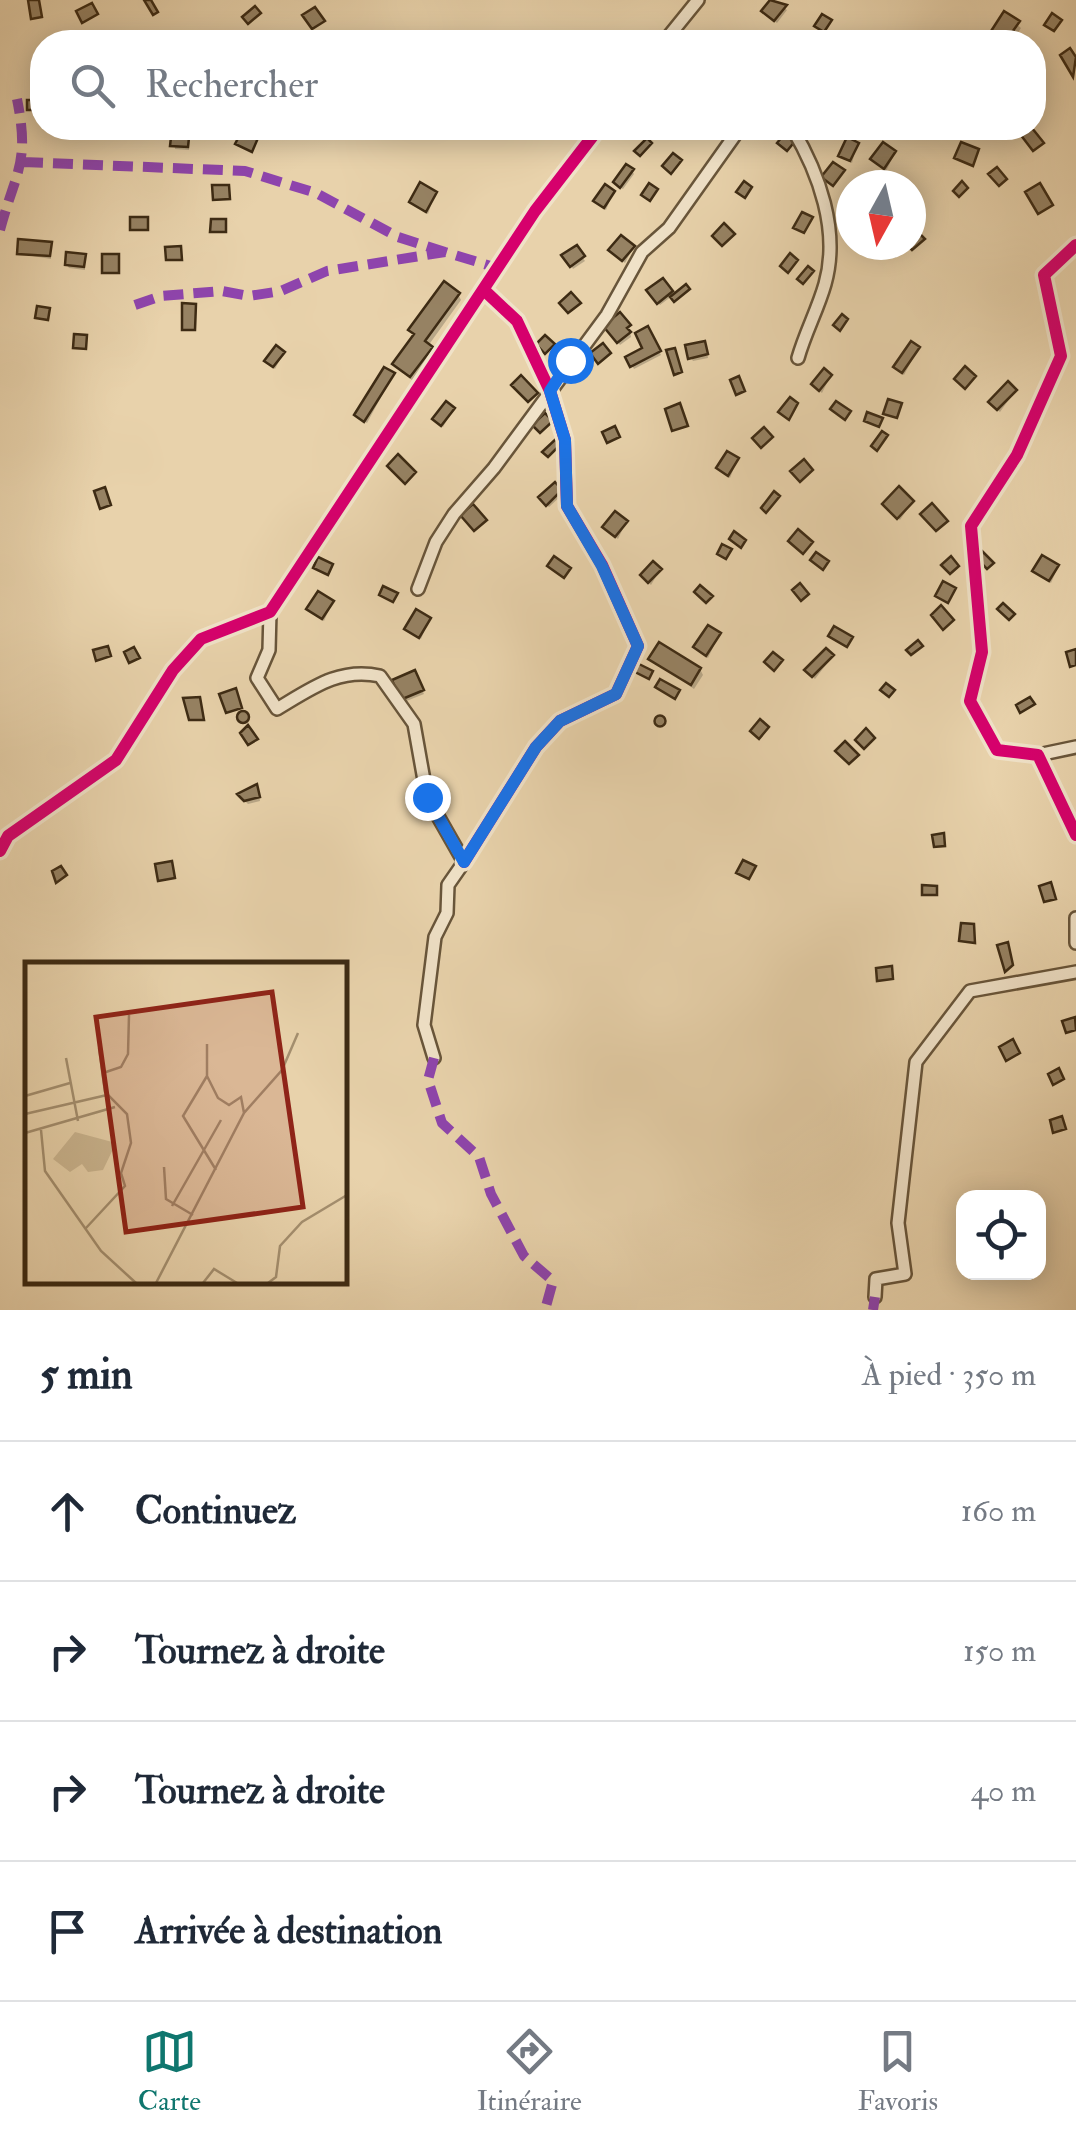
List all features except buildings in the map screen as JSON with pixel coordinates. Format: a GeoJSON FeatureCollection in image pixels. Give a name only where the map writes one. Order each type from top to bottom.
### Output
{"type":"FeatureCollection","features":[{"type":"Feature","properties":{"kind":"street"},"geometry":{"type":"LineString","coordinates":[[674,30],[698,0]]}},
{"type":"Feature","properties":{"kind":"street"},"geometry":{"type":"LineString","coordinates":[[464,862],[427,797],[414,724],[380,676],[354,670],[321,682],[278,709],[257,678],[270,650],[270,612],[486,291],[535,211],[591,140]]}},
{"type":"Feature","properties":{"kind":"street"},"geometry":{"type":"LineString","coordinates":[[418,589],[436,542],[454,514],[606,314],[642,252],[670,228],[732,140]]}},
{"type":"Feature","properties":{"kind":"street"},"geometry":{"type":"LineString","coordinates":[[798,140],[820,186],[830,244],[825,284],[798,358]]}},
{"type":"Feature","properties":{"kind":"street"},"geometry":{"type":"LineString","coordinates":[[1076,245],[1044,276],[1061,356],[1017,455],[971,526],[982,652],[970,702],[997,750],[1038,755],[1076,747]]}},
{"type":"Feature","properties":{"kind":"street"},"geometry":{"type":"LineString","coordinates":[[434,1058],[424,1024],[435,937],[447,913],[448,885],[536,747],[560,721],[616,694],[638,646],[602,566],[567,506],[565,440],[550,391],[516,321],[486,291]]}},
{"type":"Feature","properties":{"kind":"street"},"geometry":{"type":"LineString","coordinates":[[0,851],[8,836],[116,760],[173,670],[201,639],[270,612]]}},
{"type":"Feature","properties":{"kind":"street"},"geometry":{"type":"LineString","coordinates":[[1038,755],[1076,834]]}},
{"type":"Feature","properties":{"kind":"street"},"geometry":{"type":"LineString","coordinates":[[1076,918],[1076,943]]}},
{"type":"Feature","properties":{"kind":"street"},"geometry":{"type":"LineString","coordinates":[[874,1298],[876,1280],[905,1274],[898,1223],[916,1062],[970,991],[1076,972]]}},
{"type":"Feature","properties":{"kind":"marked path"},"geometry":{"type":"LineString","coordinates":[[0,230],[22,153],[17,99]]}},
{"type":"Feature","properties":{"kind":"marked path"},"geometry":{"type":"LineString","coordinates":[[23,162],[245,171],[316,193],[398,237],[445,252]]}},
{"type":"Feature","properties":{"kind":"marked path"},"geometry":{"type":"LineString","coordinates":[[135,305],[161,296],[222,291],[249,296],[281,291],[327,271],[445,252],[497,268]]}},
{"type":"Feature","properties":{"kind":"marked path"},"geometry":{"type":"LineString","coordinates":[[434,1058],[428,1080],[442,1123],[479,1157],[491,1194],[524,1256],[553,1281],[545,1310]]}},
{"type":"Feature","properties":{"kind":"marked path"},"geometry":{"type":"LineString","coordinates":[[873,1310],[875,1297]]}},
{"type":"Feature","properties":{"kind":"cycle path"},"geometry":{"type":"LineString","coordinates":[[0,851],[8,836],[116,760],[173,670],[201,639],[270,612],[535,211],[590,140]]}},
{"type":"Feature","properties":{"kind":"cycle path"},"geometry":{"type":"LineString","coordinates":[[1076,245],[1044,275],[1061,356],[1017,455],[971,526],[982,652],[970,701],[997,750],[1038,755],[1076,835]]}},
{"type":"Feature","properties":{"kind":"cycle path"},"geometry":{"type":"LineString","coordinates":[[464,862],[536,747],[560,721],[616,694],[638,646],[602,565],[567,506],[565,440],[550,391],[517,321],[485,291]]}},
{"type":"Feature","properties":{"kind":"route"},"geometry":{"type":"LineString","coordinates":[[427,797],[464,862],[536,747],[560,721],[616,694],[638,646],[602,566],[567,506],[565,440],[550,391],[570,360]]}}]}
